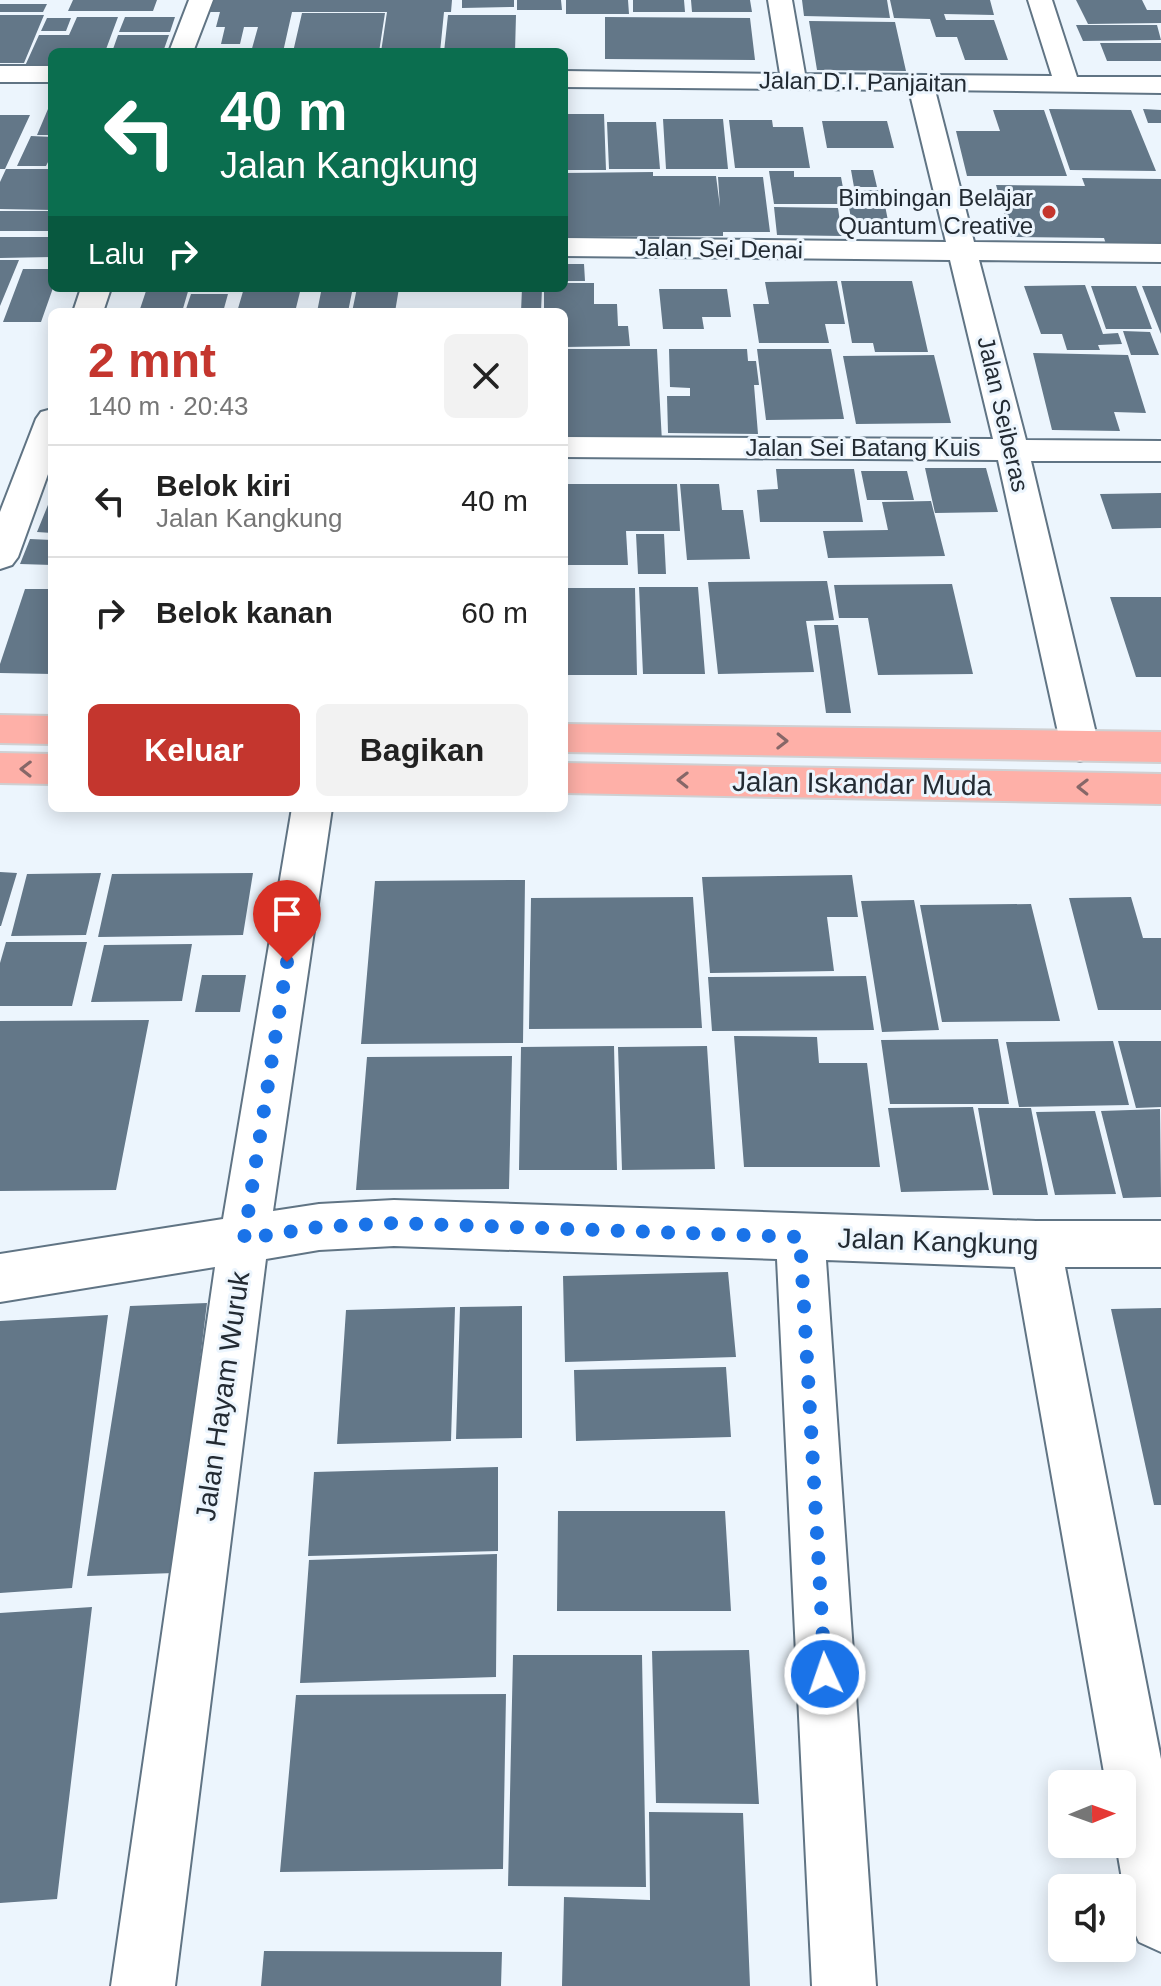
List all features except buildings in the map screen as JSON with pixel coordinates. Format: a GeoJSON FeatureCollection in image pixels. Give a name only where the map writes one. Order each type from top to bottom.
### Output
{"type":"FeatureCollection","features":[{"type":"Feature","properties":{"kind":"main road"},"geometry":{"type":"LineString","coordinates":[[0,729],[48,730]]}},
{"type":"Feature","properties":{"kind":"main road","name":"Jalan Iskandar Muda"},"geometry":{"type":"LineString","coordinates":[[568,738],[1161,747]]}},
{"type":"Feature","properties":{"kind":"main road"},"geometry":{"type":"LineString","coordinates":[[0,768],[48,769]]}},
{"type":"Feature","properties":{"kind":"main road","name":"Jalan Iskandar Muda"},"geometry":{"type":"LineString","coordinates":[[568,778],[1161,789]]}},
{"type":"Feature","properties":{"kind":"street"},"geometry":{"type":"LineString","coordinates":[[183,48],[201,0]]}},
{"type":"Feature","properties":{"kind":"street"},"geometry":{"type":"LineString","coordinates":[[780,0],[794,81]]}},
{"type":"Feature","properties":{"kind":"street"},"geometry":{"type":"LineString","coordinates":[[1040,0],[1067,84]]}},
{"type":"Feature","properties":{"kind":"street"},"geometry":{"type":"LineString","coordinates":[[0,74],[48,74]]}},
{"type":"Feature","properties":{"kind":"street","name":"Jalan D.I. Panjaitan"},"geometry":{"type":"LineString","coordinates":[[568,79],[1161,85]]}},
{"type":"Feature","properties":{"kind":"street","name":"Jalan Seiberas"},"geometry":{"type":"LineString","coordinates":[[920,83],[1012,449],[1080,746]]}},
{"type":"Feature","properties":{"kind":"street","name":"Jalan Sei Denai"},"geometry":{"type":"LineString","coordinates":[[568,247],[1161,253]]}},
{"type":"Feature","properties":{"kind":"street"},"geometry":{"type":"LineString","coordinates":[[0,557],[48,438]]}},
{"type":"Feature","properties":{"kind":"street","name":"Jalan Sei Batang Kuis"},"geometry":{"type":"LineString","coordinates":[[568,447],[1161,451]]}},
{"type":"Feature","properties":{"kind":"street","name":"Jalan Hayam Wuruk"},"geometry":{"type":"LineString","coordinates":[[143,1986],[244,1239],[311,812]]}},
{"type":"Feature","properties":{"kind":"street","name":"Jalan Kangkung"},"geometry":{"type":"LineString","coordinates":[[0,1278],[319,1227],[394,1223],[1036,1244],[1161,1244]]}},
{"type":"Feature","properties":{"kind":"street"},"geometry":{"type":"LineString","coordinates":[[800,1237],[844,1986]]}},
{"type":"Feature","properties":{"kind":"street"},"geometry":{"type":"LineString","coordinates":[[1036,1244],[1161,1920]]}},
{"type":"Feature","properties":{"kind":"place","name":"Bimbingan Belajar Quantum Creative"},"geometry":{"type":"Point","coordinates":[1049,212]}},
{"type":"Feature","properties":{"kind":"route"},"geometry":{"type":"LineString","coordinates":[[287,962],[244,1239],[319,1227],[394,1223],[800,1237],[825,1674]]}}]}
